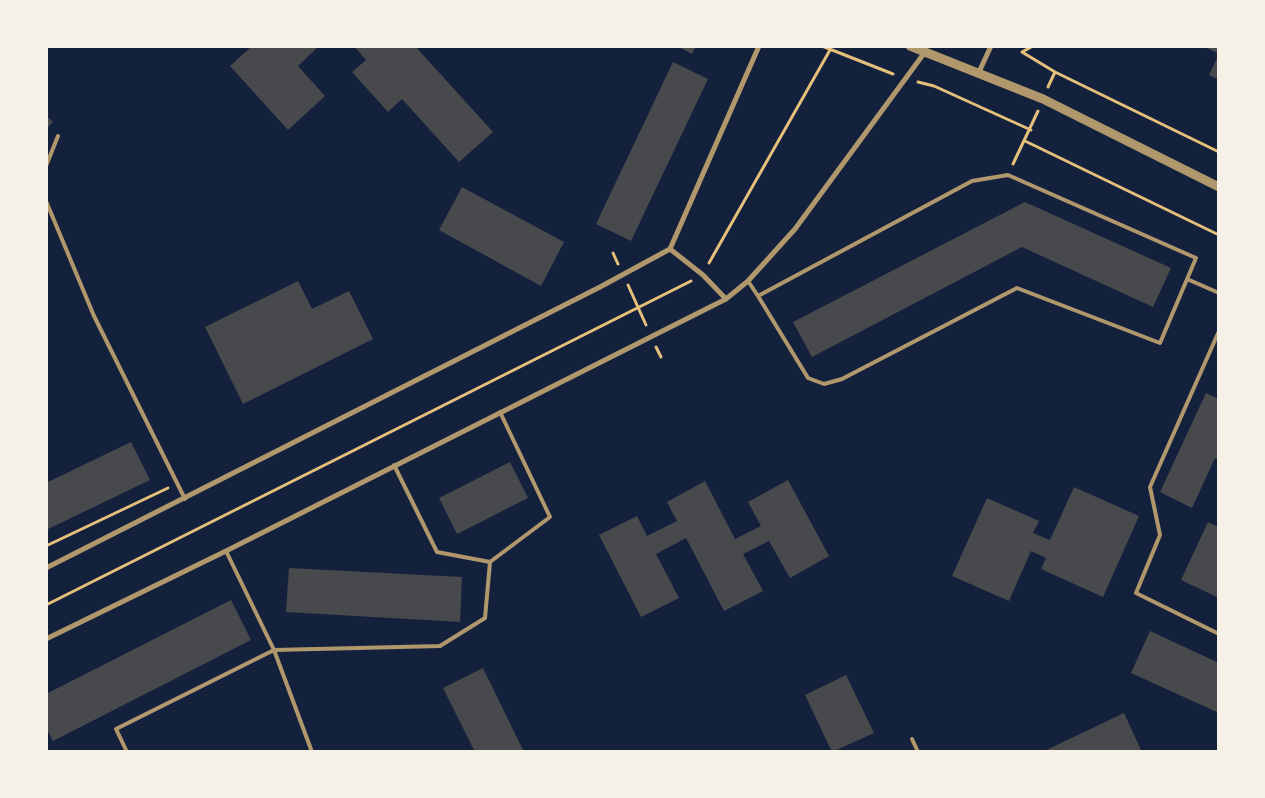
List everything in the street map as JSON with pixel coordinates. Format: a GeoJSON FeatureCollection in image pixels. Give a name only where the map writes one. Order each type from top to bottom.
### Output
{"type":"FeatureCollection","features":[{"type":"Feature","properties":{"kind":"street"},"geometry":{"type":"LineString","coordinates":[[46,568],[185,499],[670,248],[759,46]]}},
{"type":"Feature","properties":{"kind":"street"},"geometry":{"type":"LineString","coordinates":[[910,46],[1043,99],[1219,187]]}},
{"type":"Feature","properties":{"kind":"street"},"geometry":{"type":"LineString","coordinates":[[979,72],[991,46]]}},
{"type":"Feature","properties":{"kind":"street"},"geometry":{"type":"LineString","coordinates":[[46,639],[226,551],[726,298],[748,281],[795,228],[925,52]]}},
{"type":"Feature","properties":{"kind":"street"},"geometry":{"type":"LineString","coordinates":[[670,248],[703,275],[726,298]]}},
{"type":"Feature","properties":{"kind":"lane"},"geometry":{"type":"LineString","coordinates":[[46,166],[58,136]]}},
{"type":"Feature","properties":{"kind":"lane"},"geometry":{"type":"LineString","coordinates":[[748,281],[808,378],[824,384],[842,379],[1017,288],[1160,343],[1196,258],[1008,175],[972,181],[758,296]]}},
{"type":"Feature","properties":{"kind":"lane"},"geometry":{"type":"LineString","coordinates":[[46,201],[94,316],[185,499]]}},
{"type":"Feature","properties":{"kind":"lane"},"geometry":{"type":"LineString","coordinates":[[1187,279],[1219,293]]}},
{"type":"Feature","properties":{"kind":"lane"},"geometry":{"type":"LineString","coordinates":[[1219,331],[1150,487],[1160,535],[1136,593],[1219,634]]}},
{"type":"Feature","properties":{"kind":"lane"},"geometry":{"type":"LineString","coordinates":[[394,465],[436,552],[490,562],[550,517],[500,412]]}},
{"type":"Feature","properties":{"kind":"lane"},"geometry":{"type":"LineString","coordinates":[[226,551],[274,650],[312,752]]}},
{"type":"Feature","properties":{"kind":"lane"},"geometry":{"type":"LineString","coordinates":[[127,752],[116,729],[274,650],[440,646],[485,618],[490,562]]}},
{"type":"Feature","properties":{"kind":"lane"},"geometry":{"type":"LineString","coordinates":[[912,739],[918,752]]}},
{"type":"Feature","properties":{"kind":"path"},"geometry":{"type":"LineString","coordinates":[[822,46],[905,79],[934,86],[1031,130]]}},
{"type":"Feature","properties":{"kind":"path"},"geometry":{"type":"LineString","coordinates":[[1033,46],[1022,52],[1055,72],[1219,152]]}},
{"type":"Feature","properties":{"kind":"path"},"geometry":{"type":"LineString","coordinates":[[46,605],[703,275],[830,50]]}},
{"type":"Feature","properties":{"kind":"path"},"geometry":{"type":"LineString","coordinates":[[1008,175],[1031,130],[1055,72]]}},
{"type":"Feature","properties":{"kind":"path"},"geometry":{"type":"LineString","coordinates":[[1025,141],[1219,235]]}},
{"type":"Feature","properties":{"kind":"path"},"geometry":{"type":"LineString","coordinates":[[613,253],[661,357]]}},
{"type":"Feature","properties":{"kind":"path"},"geometry":{"type":"LineString","coordinates":[[46,546],[177,483]]}},
{"type":"Feature","properties":{"kind":"building"},"geometry":{"type":"Polygon","coordinates":[[[252,46],[319,46],[298,66],[325,96],[288,130],[230,66],[252,46]]]}},
{"type":"Feature","properties":{"kind":"building"},"geometry":{"type":"Polygon","coordinates":[[[354,46],[415,46],[493,132],[459,162],[402,99],[388,112],[352,72],[366,60],[354,46]]]}},
{"type":"Feature","properties":{"kind":"building"},"geometry":{"type":"Polygon","coordinates":[[[677,46],[696,46],[692,54],[677,46]]]}},
{"type":"Feature","properties":{"kind":"building"},"geometry":{"type":"Polygon","coordinates":[[[1208,46],[1219,46],[1219,54],[1207,48],[1208,46]]]}},
{"type":"Feature","properties":{"kind":"building"},"geometry":{"type":"Polygon","coordinates":[[[1219,54],[1219,80],[1209,75],[1219,54]]]}},
{"type":"Feature","properties":{"kind":"building"},"geometry":{"type":"Polygon","coordinates":[[[673,62],[708,79],[631,241],[596,224],[673,62]]]}},
{"type":"Feature","properties":{"kind":"building"},"geometry":{"type":"Polygon","coordinates":[[[46,115],[53,122],[46,129],[46,115]]]}},
{"type":"Feature","properties":{"kind":"building"},"geometry":{"type":"Polygon","coordinates":[[[462,187],[564,242],[541,286],[439,230],[462,187]]]}},
{"type":"Feature","properties":{"kind":"building"},"geometry":{"type":"Polygon","coordinates":[[[1025,202],[1171,268],[1153,307],[1022,247],[812,357],[793,322],[1025,202]]]}},
{"type":"Feature","properties":{"kind":"building"},"geometry":{"type":"Polygon","coordinates":[[[298,281],[312,309],[349,291],[373,339],[243,404],[205,327],[298,281]]]}},
{"type":"Feature","properties":{"kind":"building"},"geometry":{"type":"Polygon","coordinates":[[[1206,393],[1219,399],[1219,460],[1215,458],[1192,508],[1160,492],[1206,393]]]}},
{"type":"Feature","properties":{"kind":"building"},"geometry":{"type":"Polygon","coordinates":[[[131,442],[150,480],[46,530],[46,483],[131,442]]]}},
{"type":"Feature","properties":{"kind":"building"},"geometry":{"type":"Polygon","coordinates":[[[510,462],[528,498],[457,534],[439,498],[510,462]]]}},
{"type":"Feature","properties":{"kind":"building"},"geometry":{"type":"Polygon","coordinates":[[[788,480],[829,556],[790,578],[769,541],[743,554],[763,591],[724,611],[686,538],[656,554],[679,598],[641,617],[599,535],[637,516],[647,536],[677,521],[667,502],[705,481],[735,539],[761,526],[748,502],[788,480]]]}},
{"type":"Feature","properties":{"kind":"building"},"geometry":{"type":"Polygon","coordinates":[[[1074,487],[1139,516],[1103,597],[1041,569],[1046,558],[1031,551],[1009,601],[952,576],[987,498],[1039,521],[1033,533],[1050,540],[1074,487]]]}},
{"type":"Feature","properties":{"kind":"building"},"geometry":{"type":"Polygon","coordinates":[[[1208,522],[1219,527],[1219,598],[1181,580],[1208,522]]]}},
{"type":"Feature","properties":{"kind":"building"},"geometry":{"type":"Polygon","coordinates":[[[289,568],[462,577],[460,622],[286,612],[289,568]]]}},
{"type":"Feature","properties":{"kind":"building"},"geometry":{"type":"Polygon","coordinates":[[[231,600],[251,640],[53,741],[46,728],[46,694],[231,600]]]}},
{"type":"Feature","properties":{"kind":"building"},"geometry":{"type":"Polygon","coordinates":[[[1150,631],[1219,663],[1219,713],[1131,673],[1150,631]]]}},
{"type":"Feature","properties":{"kind":"building"},"geometry":{"type":"Polygon","coordinates":[[[483,668],[524,752],[475,752],[443,688],[483,668]]]}},
{"type":"Feature","properties":{"kind":"building"},"geometry":{"type":"Polygon","coordinates":[[[846,675],[874,733],[832,752],[805,695],[846,675]]]}},
{"type":"Feature","properties":{"kind":"building"},"geometry":{"type":"Polygon","coordinates":[[[1124,713],[1141,750],[1137,752],[1042,752],[1124,713]]]}}]}
